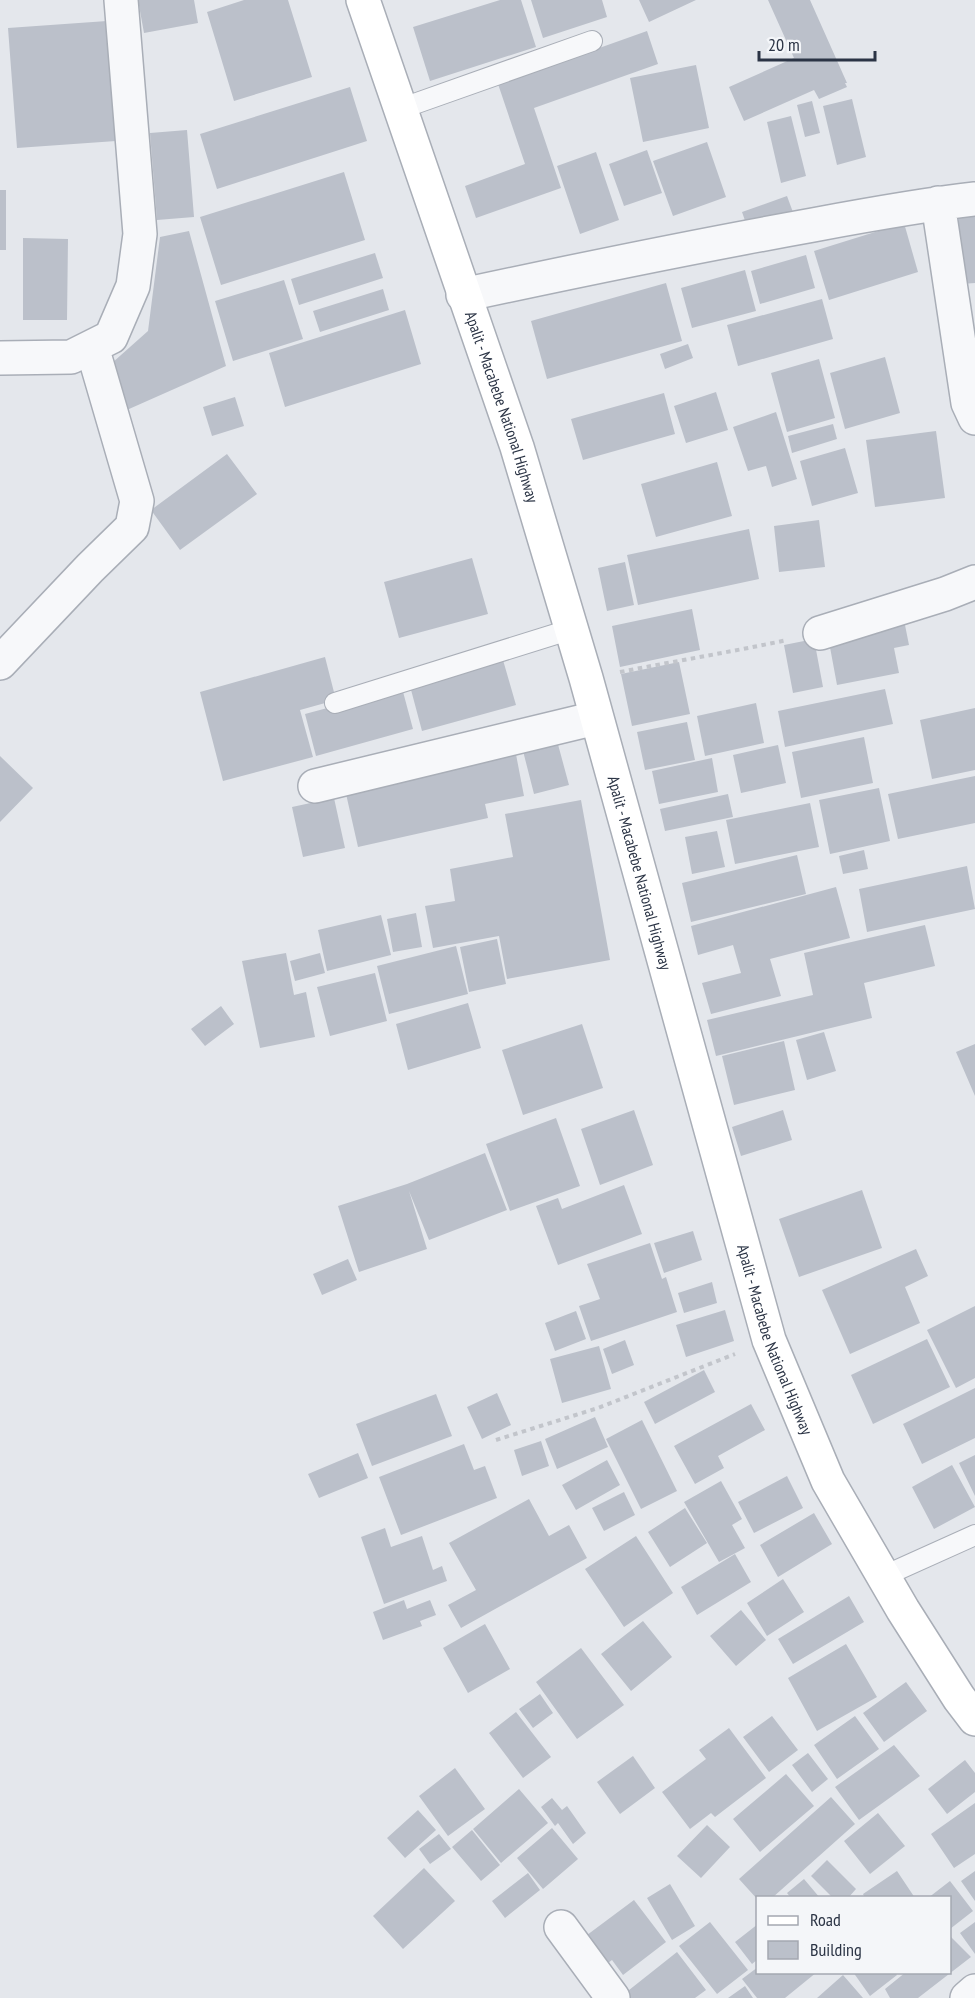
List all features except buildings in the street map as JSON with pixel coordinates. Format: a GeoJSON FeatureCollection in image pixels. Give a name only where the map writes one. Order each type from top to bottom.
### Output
{"type":"FeatureCollection","features":[{"type":"Feature","properties":{"kind":"main road","name":"Apalit - Macabebe National Highway"},"geometry":{"type":"LineString","coordinates":[[363,0],[517,447],[586,678],[769,1340],[828,1481],[959,1698],[975,1719]]}},
{"type":"Feature","properties":{"kind":"street"},"geometry":{"type":"LineString","coordinates":[[0,358],[71,357],[111,337],[133,286],[140,234],[121,0]]}},
{"type":"Feature","properties":{"kind":"street"},"geometry":{"type":"LineString","coordinates":[[463,295],[627,260],[938,203],[975,199]]}},
{"type":"Feature","properties":{"kind":"street"},"geometry":{"type":"LineString","coordinates":[[938,203],[968,403],[975,418]]}},
{"type":"Feature","properties":{"kind":"street"},"geometry":{"type":"LineString","coordinates":[[0,663],[132,527],[137,501],[92,347]]}},
{"type":"Feature","properties":{"kind":"street"},"geometry":{"type":"LineString","coordinates":[[820,633],[945,594],[975,582]]}},
{"type":"Feature","properties":{"kind":"street"},"geometry":{"type":"LineString","coordinates":[[315,786],[596,718]]}},
{"type":"Feature","properties":{"kind":"street"},"geometry":{"type":"LineString","coordinates":[[561,1927],[613,1998]]}},
{"type":"Feature","properties":{"kind":"street"},"geometry":{"type":"LineString","coordinates":[[967,1998],[975,1991]]}},
{"type":"Feature","properties":{"kind":"lane"},"geometry":{"type":"LineString","coordinates":[[400,109],[592,41]]}},
{"type":"Feature","properties":{"kind":"lane"},"geometry":{"type":"LineString","coordinates":[[335,703],[572,629]]}},
{"type":"Feature","properties":{"kind":"lane"},"geometry":{"type":"LineString","coordinates":[[884,1576],[975,1535]]}},
{"type":"Feature","properties":{"kind":"path"},"geometry":{"type":"LineString","coordinates":[[586,678],[706,657],[820,633]]}},
{"type":"Feature","properties":{"kind":"path"},"geometry":{"type":"LineString","coordinates":[[496,1440],[598,1408],[769,1340]]}}]}
